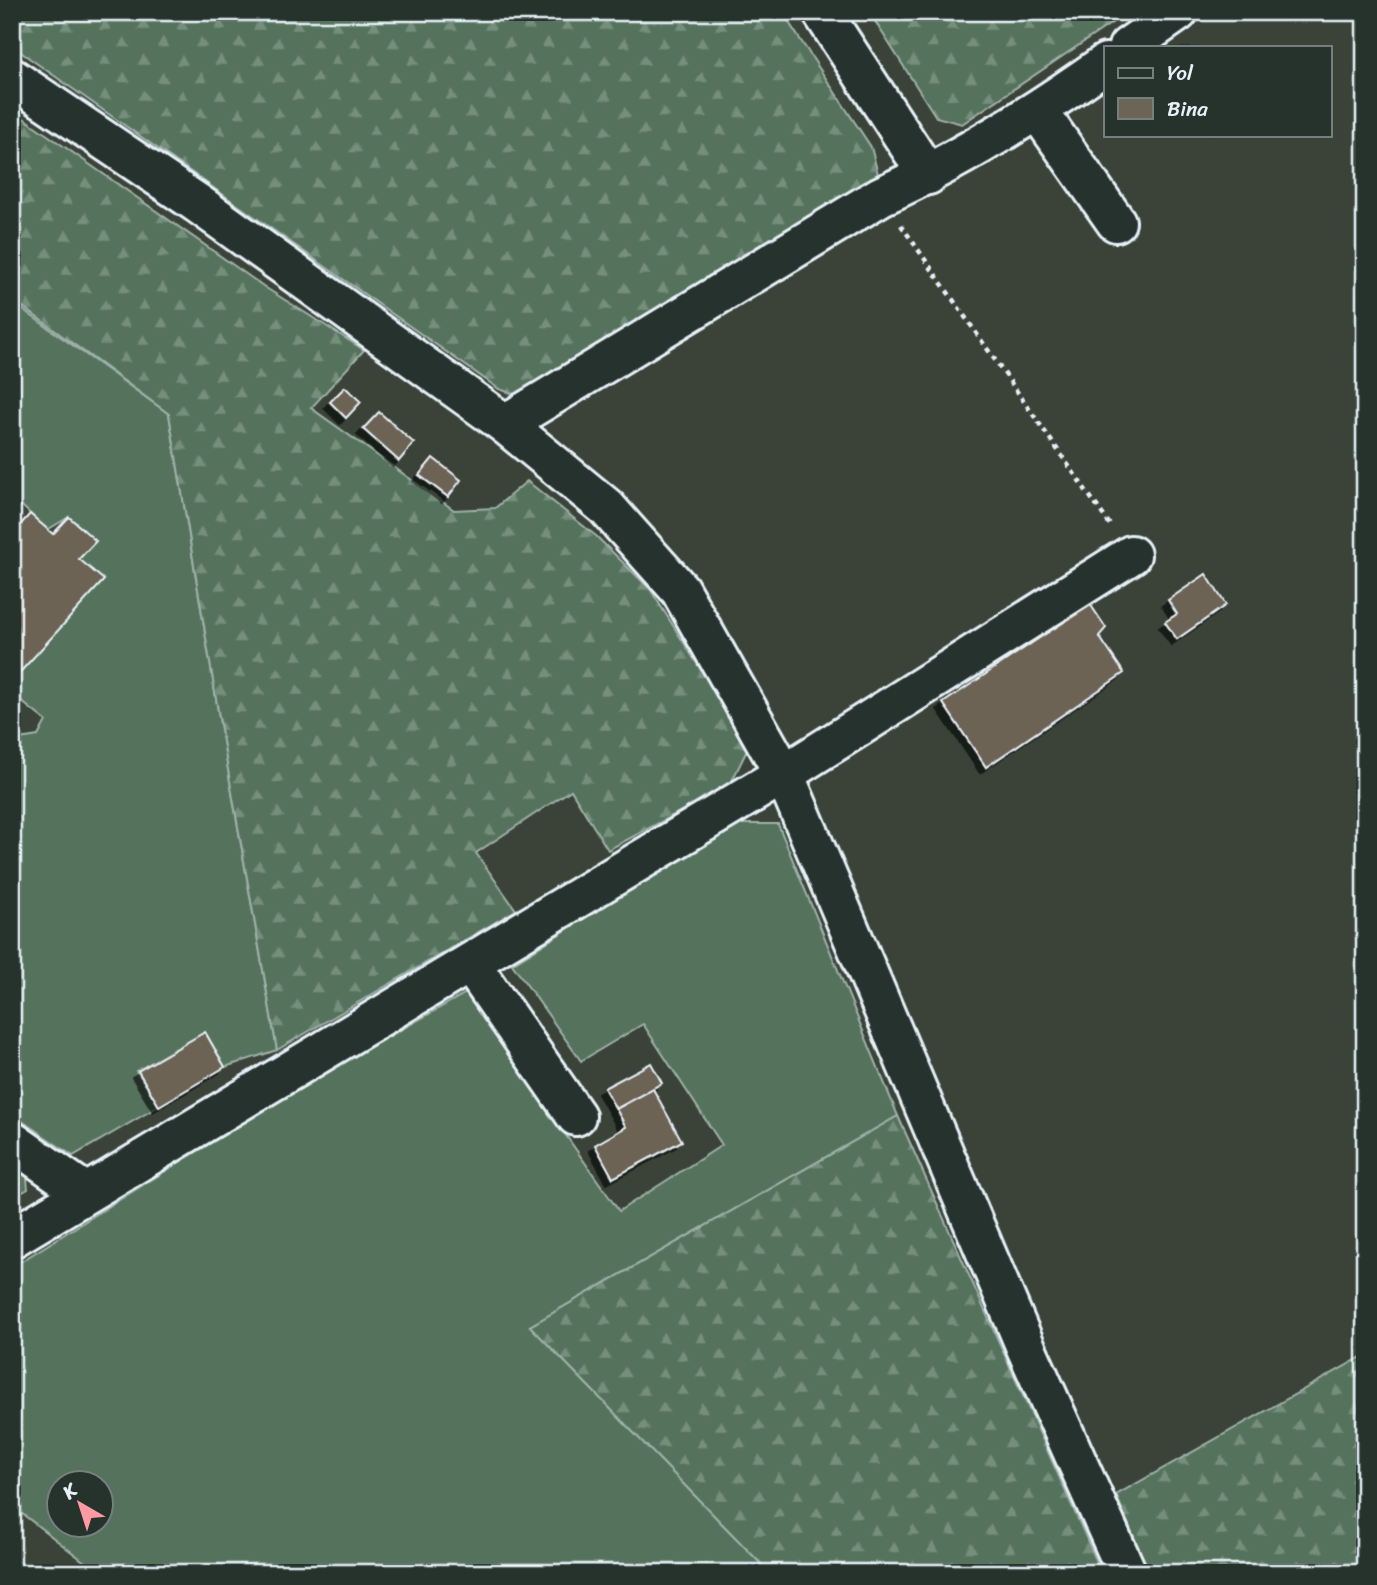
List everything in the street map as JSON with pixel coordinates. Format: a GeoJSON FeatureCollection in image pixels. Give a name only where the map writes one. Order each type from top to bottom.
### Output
{"type":"FeatureCollection","features":[{"type":"Feature","properties":{"kind":"street"},"geometry":{"type":"LineString","coordinates":[[822,12],[928,175]]}},
{"type":"Feature","properties":{"kind":"street"},"geometry":{"type":"LineString","coordinates":[[1129,46],[1178,12]]}},
{"type":"Feature","properties":{"kind":"street"},"geometry":{"type":"LineString","coordinates":[[505,425],[881,196],[928,175],[1038,111],[1104,64]]}},
{"type":"Feature","properties":{"kind":"street"},"geometry":{"type":"LineString","coordinates":[[12,78],[197,202],[505,425],[606,507],[680,590],[784,774],[1027,1350],[1127,1573]]}},
{"type":"Feature","properties":{"kind":"street"},"geometry":{"type":"LineString","coordinates":[[1038,111],[1116,222]]}},
{"type":"Feature","properties":{"kind":"street"},"geometry":{"type":"LineString","coordinates":[[12,1238],[784,774],[1130,555]]}},
{"type":"Feature","properties":{"kind":"street"},"geometry":{"type":"LineString","coordinates":[[470,963],[576,1116]]}},
{"type":"Feature","properties":{"kind":"street"},"geometry":{"type":"LineString","coordinates":[[12,1141],[86,1194]]}},
{"type":"Feature","properties":{"kind":"path"},"geometry":{"type":"LineString","coordinates":[[881,196],[1130,555]]}},
{"type":"Feature","properties":{"kind":"shaded area"},"geometry":{"type":"Polygon","coordinates":[[[12,12],[1365,12],[1365,1573],[12,1573],[12,12]]]}},
{"type":"Feature","properties":{"kind":"green space"},"geometry":{"type":"Polygon","coordinates":[[[12,12],[782,12],[871,147],[878,174],[523,397],[499,389],[12,46],[12,12]]]}},
{"type":"Feature","properties":{"kind":"green space"},"geometry":{"type":"Polygon","coordinates":[[[869,12],[1128,12],[962,124],[936,117],[869,12]]]}},
{"type":"Feature","properties":{"kind":"green space"},"geometry":{"type":"Polygon","coordinates":[[[12,110],[266,288],[364,350],[311,408],[454,510],[495,508],[527,481],[596,536],[650,589],[749,746],[730,785],[608,850],[571,790],[476,853],[516,910],[277,1050],[169,414],[12,299],[12,110]]]}},
{"type":"Feature","properties":{"kind":"green space"},"geometry":{"type":"Polygon","coordinates":[[[12,302],[169,414],[277,1050],[225,1067],[205,1032],[136,1071],[159,1106],[73,1156],[12,1114],[12,744],[13,740],[38,736],[46,721],[12,694],[12,681],[103,580],[79,559],[69,517],[47,530],[21,505],[12,514],[12,302]]]}},
{"type":"Feature","properties":{"kind":"green space"},"geometry":{"type":"Polygon","coordinates":[[[735,824],[778,824],[898,1116],[530,1326],[770,1573],[99,1573],[56,1540],[116,1540],[116,1470],[46,1470],[46,1532],[12,1506],[12,1267],[298,1088],[466,993],[619,1211],[722,1145],[643,1024],[581,1061],[512,964],[735,824]]]}},
{"type":"Feature","properties":{"kind":"green space"},"geometry":{"type":"Polygon","coordinates":[[[898,1116],[1102,1573],[770,1573],[530,1326],[898,1116]]]}},
{"type":"Feature","properties":{"kind":"green space"},"geometry":{"type":"Polygon","coordinates":[[[12,1160],[26,1169],[28,1189],[12,1198],[12,1160]]]}},
{"type":"Feature","properties":{"kind":"green space"},"geometry":{"type":"Polygon","coordinates":[[[1365,1355],[1365,1573],[1149,1573],[1116,1495],[1365,1355]]]}},
{"type":"Feature","properties":{"kind":"building"},"geometry":{"type":"Polygon","coordinates":[[[345,387],[361,402],[346,418],[330,402],[345,387]]]}},
{"type":"Feature","properties":{"kind":"building"},"geometry":{"type":"Polygon","coordinates":[[[379,412],[414,443],[399,461],[363,429],[379,412]]]}},
{"type":"Feature","properties":{"kind":"building"},"geometry":{"type":"Polygon","coordinates":[[[433,458],[461,480],[448,497],[419,475],[433,458]]]}},
{"type":"Feature","properties":{"kind":"building"},"geometry":{"type":"Polygon","coordinates":[[[30,514],[53,534],[69,517],[96,541],[79,559],[104,580],[12,681],[12,534],[30,514]]]}},
{"type":"Feature","properties":{"kind":"building"},"geometry":{"type":"Polygon","coordinates":[[[1206,574],[1226,605],[1177,639],[1165,622],[1177,614],[1168,600],[1206,574]]]}},
{"type":"Feature","properties":{"kind":"building"},"geometry":{"type":"Polygon","coordinates":[[[1084,595],[1106,628],[1099,636],[1124,673],[986,767],[943,703],[1042,636],[1036,627],[1084,595]]]}},
{"type":"Feature","properties":{"kind":"building"},"geometry":{"type":"Polygon","coordinates":[[[205,1032],[225,1067],[159,1106],[138,1071],[205,1032]]]}},
{"type":"Feature","properties":{"kind":"building"},"geometry":{"type":"Polygon","coordinates":[[[651,1063],[662,1083],[616,1109],[604,1088],[651,1063]]]}},
{"type":"Feature","properties":{"kind":"building"},"geometry":{"type":"Polygon","coordinates":[[[653,1089],[682,1141],[613,1178],[595,1145],[626,1127],[616,1109],[653,1089]]]}}]}
